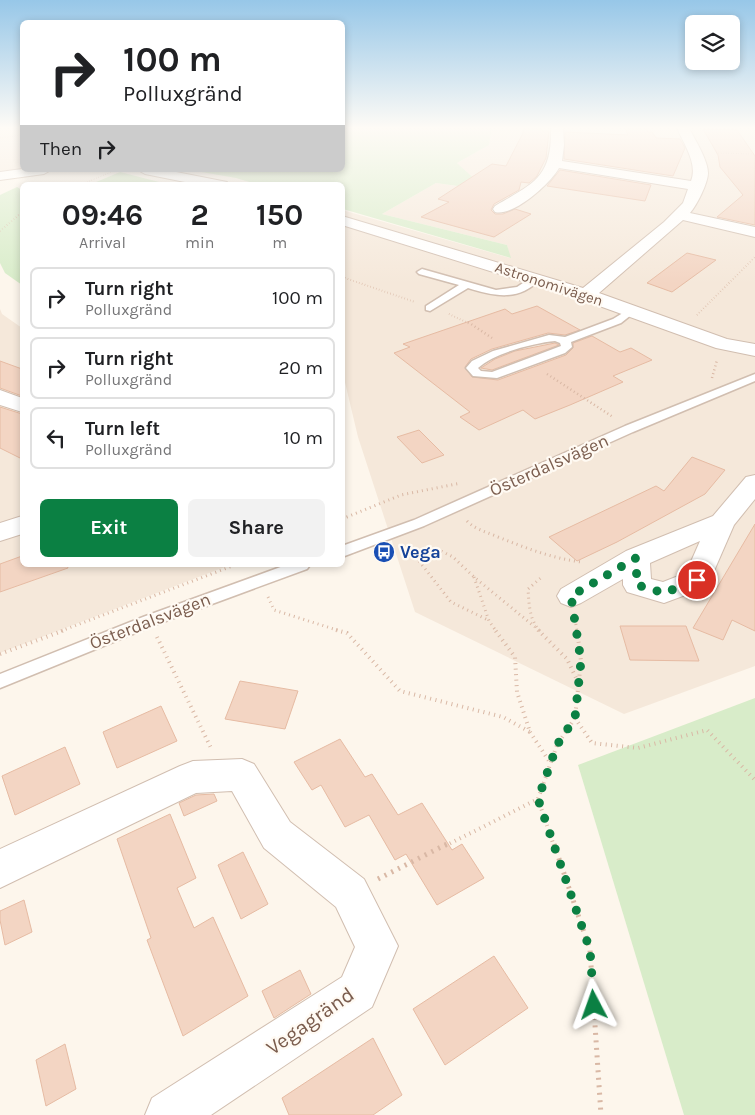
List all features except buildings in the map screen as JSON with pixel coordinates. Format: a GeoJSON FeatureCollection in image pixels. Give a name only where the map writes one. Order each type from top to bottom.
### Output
{"type":"FeatureCollection","features":[{"type":"Feature","properties":{"kind":"street"},"geometry":{"type":"LineString","coordinates":[[500,209],[544,180]]}},
{"type":"Feature","properties":{"kind":"street"},"geometry":{"type":"LineString","coordinates":[[659,180],[697,186]]}},
{"type":"Feature","properties":{"kind":"street"},"geometry":{"type":"LineString","coordinates":[[586,295],[680,215],[690,204],[699,180]]}},
{"type":"Feature","properties":{"kind":"street"},"geometry":{"type":"LineString","coordinates":[[680,215],[755,232]]}},
{"type":"Feature","properties":{"kind":"street","name":"Astronomivägen"},"geometry":{"type":"LineString","coordinates":[[345,221],[586,295],[723,344],[755,350]]}},
{"type":"Feature","properties":{"kind":"street"},"geometry":{"type":"LineString","coordinates":[[0,397],[20,405]]}},
{"type":"Feature","properties":{"kind":"street"},"geometry":{"type":"LineString","coordinates":[[630,562],[637,585],[664,593],[697,580],[722,522],[755,483]]}},
{"type":"Feature","properties":{"kind":"street"},"geometry":{"type":"LineString","coordinates":[[571,596],[630,562],[722,522]]}},
{"type":"Feature","properties":{"kind":"street"},"geometry":{"type":"LineString","coordinates":[[0,532],[20,526]]}},
{"type":"Feature","properties":{"kind":"street","name":"Vegagränd"},"geometry":{"type":"LineString","coordinates":[[0,869],[193,777],[242,775],[277,835],[350,893],[377,946],[357,992],[169,1115]]}},
{"type":"Feature","properties":{"kind":"lane"},"geometry":{"type":"LineString","coordinates":[[422,272],[488,292],[505,293],[520,290],[534,280]]}},
{"type":"Feature","properties":{"kind":"lane"},"geometry":{"type":"LineString","coordinates":[[430,308],[466,285]]}},
{"type":"Feature","properties":{"kind":"lane"},"geometry":{"type":"LineString","coordinates":[[565,341],[567,348],[561,351],[493,376],[477,374],[472,368],[476,363],[542,339],[556,338],[565,341],[617,321],[631,311]]}},
{"type":"Feature","properties":{"kind":"lane","name":"Österdalsvägen"},"geometry":{"type":"LineString","coordinates":[[345,551],[404,529],[755,377]]}},
{"type":"Feature","properties":{"kind":"lane","name":"Österdalsvägen"},"geometry":{"type":"LineString","coordinates":[[0,681],[149,621],[258,579],[296,567]]}},
{"type":"Feature","properties":{"kind":"path"},"geometry":{"type":"LineString","coordinates":[[0,231],[20,214]]}},
{"type":"Feature","properties":{"kind":"path"},"geometry":{"type":"LineString","coordinates":[[682,330],[755,258]]}},
{"type":"Feature","properties":{"kind":"path"},"geometry":{"type":"LineString","coordinates":[[345,518],[401,495],[436,487],[452,507],[474,529],[528,551],[569,561],[630,562]]}},
{"type":"Feature","properties":{"kind":"path"},"geometry":{"type":"LineString","coordinates":[[437,549],[453,556],[474,577],[536,627],[567,659],[578,682]]}},
{"type":"Feature","properties":{"kind":"path"},"geometry":{"type":"LineString","coordinates":[[419,561],[451,602],[489,621]]}},
{"type":"Feature","properties":{"kind":"path"},"geometry":{"type":"LineString","coordinates":[[0,654],[230,567]]}},
{"type":"Feature","properties":{"kind":"path"},"geometry":{"type":"LineString","coordinates":[[536,627],[529,608],[528,590],[543,576]]}},
{"type":"Feature","properties":{"kind":"path"},"geometry":{"type":"LineString","coordinates":[[474,577],[489,621],[515,657],[517,692],[530,732],[551,764]]}},
{"type":"Feature","properties":{"kind":"path"},"geometry":{"type":"LineString","coordinates":[[258,579],[274,610],[347,633],[400,691],[503,717],[530,732]]}},
{"type":"Feature","properties":{"kind":"path"},"geometry":{"type":"LineString","coordinates":[[571,596],[581,661],[575,718],[557,745],[538,799],[590,950],[601,1115]]}},
{"type":"Feature","properties":{"kind":"path"},"geometry":{"type":"LineString","coordinates":[[139,600],[225,776]]}},
{"type":"Feature","properties":{"kind":"path"},"geometry":{"type":"LineString","coordinates":[[575,718],[592,743],[638,748],[707,730],[755,780]]}},
{"type":"Feature","properties":{"kind":"path"},"geometry":{"type":"LineString","coordinates":[[350,893],[538,799]]}},
{"type":"Feature","properties":{"kind":"shaded area"},"geometry":{"type":"Polygon","coordinates":[[[475,180],[755,180],[755,666],[624,714],[415,612],[358,437],[345,382],[345,211],[510,258],[507,245],[382,214],[436,183],[471,188],[478,183],[475,180]]]}},
{"type":"Feature","properties":{"kind":"shaded area"},"geometry":{"type":"Polygon","coordinates":[[[0,309],[2,314],[20,327],[20,567],[225,567],[0,653],[0,309]]]}},
{"type":"Feature","properties":{"kind":"green space"},"geometry":{"type":"Polygon","coordinates":[[[101,180],[151,180],[159,182],[96,182],[101,180]]]}},
{"type":"Feature","properties":{"kind":"green space"},"geometry":{"type":"Polygon","coordinates":[[[243,180],[476,180],[479,183],[472,188],[436,183],[382,214],[507,245],[511,258],[345,210],[345,182],[249,182],[243,180]]]}},
{"type":"Feature","properties":{"kind":"green space"},"geometry":{"type":"Polygon","coordinates":[[[17,187],[20,189],[20,284],[5,273],[0,263],[0,195],[17,187]]]}},
{"type":"Feature","properties":{"kind":"green space"},"geometry":{"type":"Polygon","coordinates":[[[755,698],[755,1115],[684,1115],[578,765],[755,698]]]}},
{"type":"Feature","properties":{"kind":"place","name":"Vega"},"geometry":{"type":"Point","coordinates":[384,552]}},
{"type":"Feature","properties":{"kind":"route"},"geometry":{"type":"LineString","coordinates":[[594,1005],[590,950],[538,799],[557,745],[575,718],[581,661],[571,596],[636,558],[637,585],[664,593],[697,580]]}}]}
